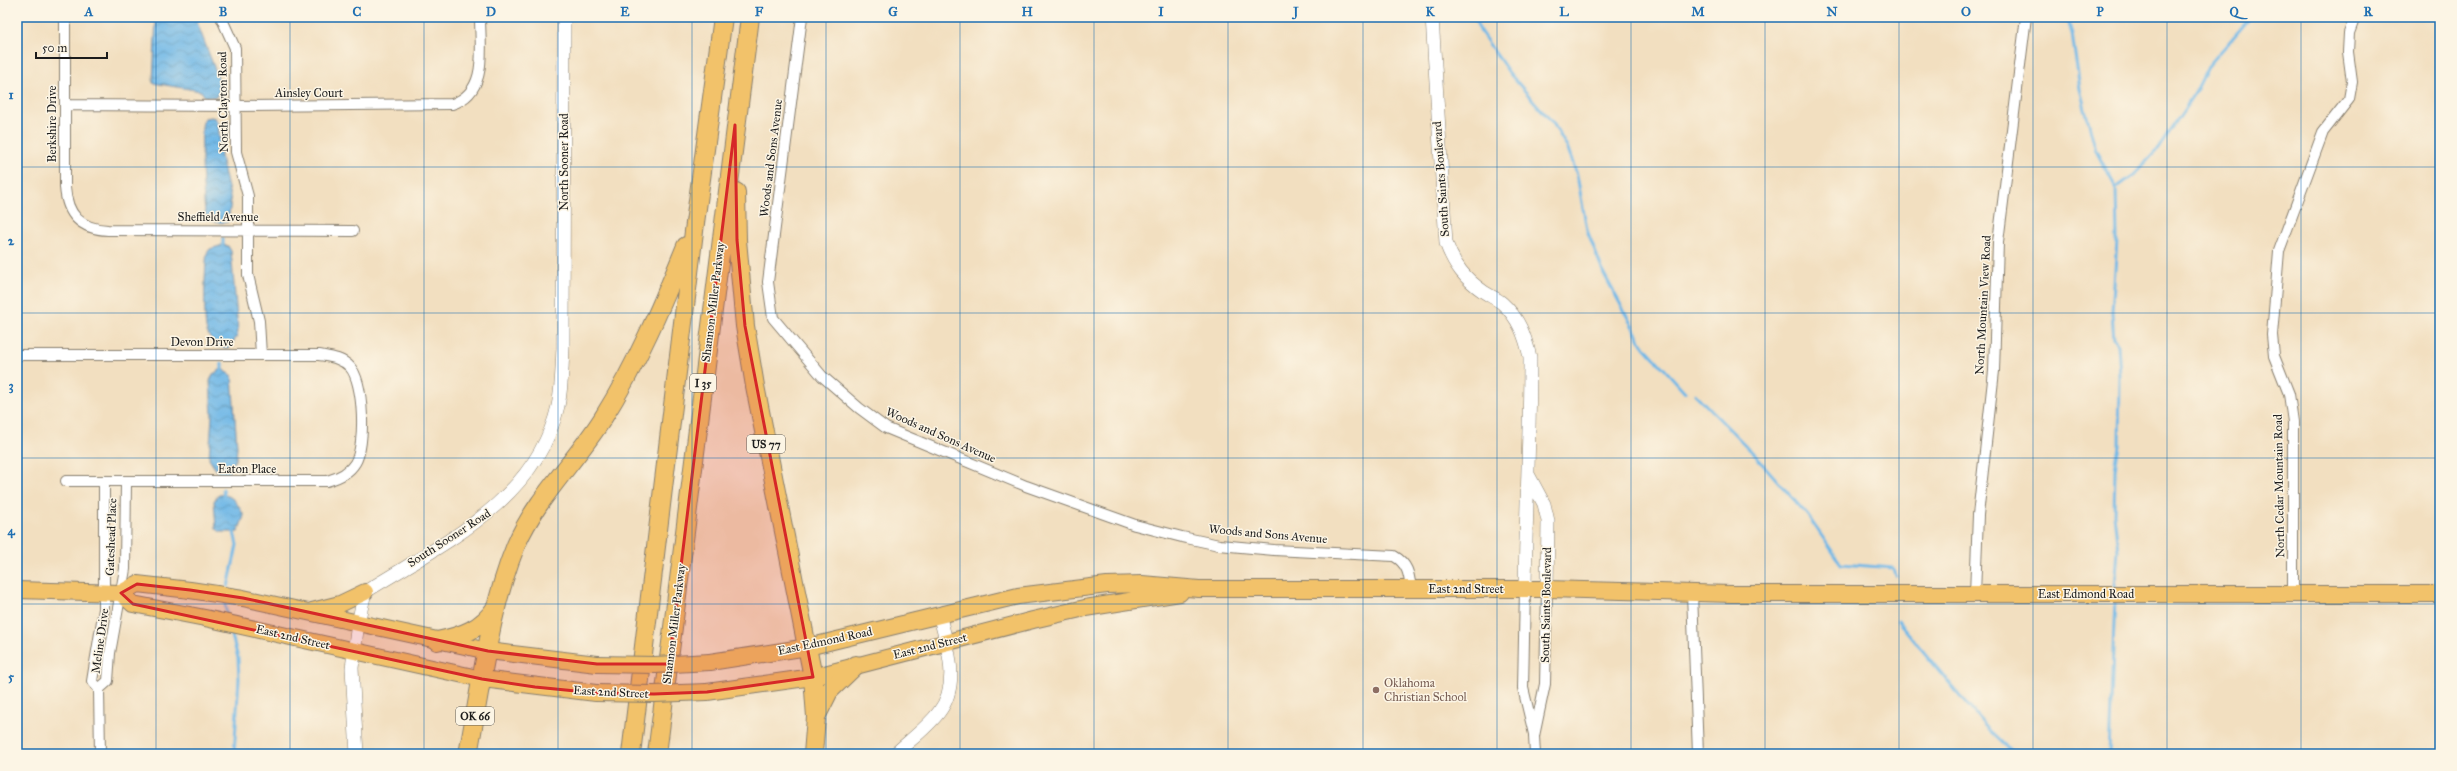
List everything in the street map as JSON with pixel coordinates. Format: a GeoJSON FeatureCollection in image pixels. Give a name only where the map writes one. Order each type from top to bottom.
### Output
{"type":"FeatureCollection","features":[{"type":"Feature","properties":{"kind":"highway","name":"I 35"},"geometry":{"type":"LineString","coordinates":[[631,754],[695,224],[723,17]]}},
{"type":"Feature","properties":{"kind":"highway","name":"Shannon Miller Parkway"},"geometry":{"type":"LineString","coordinates":[[657,754],[735,125],[750,17]]}},
{"type":"Feature","properties":{"kind":"highway","name":"US 77"},"geometry":{"type":"LineString","coordinates":[[735,125],[737,240],[745,326],[754,386],[813,676]]}},
{"type":"Feature","properties":{"kind":"highway"},"geometry":{"type":"LineString","coordinates":[[488,651],[498,605],[517,544],[531,518],[603,419],[629,373],[663,302],[695,224]]}},
{"type":"Feature","properties":{"kind":"highway"},"geometry":{"type":"LineString","coordinates":[[437,641],[469,632],[490,616],[498,605]]}},
{"type":"Feature","properties":{"kind":"highway","name":"OK 66"},"geometry":{"type":"LineString","coordinates":[[468,754],[488,651]]}},
{"type":"Feature","properties":{"kind":"highway"},"geometry":{"type":"LineString","coordinates":[[816,717],[822,703],[830,691],[856,665]]}},
{"type":"Feature","properties":{"kind":"highway"},"geometry":{"type":"LineString","coordinates":[[813,676],[816,717],[813,754]]}},
{"type":"Feature","properties":{"kind":"main road"},"geometry":{"type":"LineString","coordinates":[[17,590],[121,593],[137,584],[243,598],[488,651]]}},
{"type":"Feature","properties":{"kind":"main road","name":"East 2nd Street"},"geometry":{"type":"LineString","coordinates":[[939,614],[1018,596],[1107,585],[1142,584],[1199,589],[1547,589],[1732,594]]}},
{"type":"Feature","properties":{"kind":"main road","name":"East 2nd Street"},"geometry":{"type":"LineString","coordinates":[[121,593],[134,604],[205,618],[482,679],[596,693],[654,694],[707,692],[813,676],[1085,608],[1199,589]]}},
{"type":"Feature","properties":{"kind":"main road"},"geometry":{"type":"LineString","coordinates":[[307,612],[340,604],[365,592]]}},
{"type":"Feature","properties":{"kind":"main road","name":"East Edmond Road"},"geometry":{"type":"LineString","coordinates":[[1732,594],[2440,594]]}},
{"type":"Feature","properties":{"kind":"main road","name":"East Edmond Road"},"geometry":{"type":"LineString","coordinates":[[488,651],[597,664],[655,665],[710,662],[808,647],[939,614]]}},
{"type":"Feature","properties":{"kind":"street","name":"Berkshire Drive"},"geometry":{"type":"LineString","coordinates":[[65,17],[65,195],[72,214],[83,224]]}},
{"type":"Feature","properties":{"kind":"street","name":"North Clayton Road"},"geometry":{"type":"LineString","coordinates":[[221,17],[234,48],[236,152],[248,196],[248,275],[259,321],[261,355]]}},
{"type":"Feature","properties":{"kind":"street","name":"Ainsley Court"},"geometry":{"type":"LineString","coordinates":[[65,104],[236,106],[443,105],[460,101],[471,93],[478,79],[480,17]]}},
{"type":"Feature","properties":{"kind":"street","name":"North Sooner Road"},"geometry":{"type":"LineString","coordinates":[[563,308],[564,17]]}},
{"type":"Feature","properties":{"kind":"street","name":"Woods and Sons Avenue"},"geometry":{"type":"LineString","coordinates":[[802,17],[768,282],[773,318],[822,376],[858,408],[886,428],[1026,486],[1135,525],[1219,545],[1274,550],[1394,556],[1403,561],[1408,572],[1411,589]]}},
{"type":"Feature","properties":{"kind":"street","name":"South Saints Boulevard"},"geometry":{"type":"LineString","coordinates":[[1432,17],[1446,243],[1450,256],[1465,278],[1502,303],[1513,315],[1526,340],[1530,357],[1529,476],[1526,510],[1523,688],[1534,736],[1535,754]]}},
{"type":"Feature","properties":{"kind":"street","name":"North Mountain View Road"},"geometry":{"type":"LineString","coordinates":[[1975,594],[1978,515],[1994,371],[1998,242],[2026,17]]}},
{"type":"Feature","properties":{"kind":"street","name":"North Cedar Mountain Road"},"geometry":{"type":"LineString","coordinates":[[2293,594],[2293,422],[2288,394],[2274,356],[2272,334],[2279,251],[2323,132],[2349,99],[2352,82],[2348,52],[2349,33],[2355,17]]}},
{"type":"Feature","properties":{"kind":"street","name":"Sheffield Avenue"},"geometry":{"type":"LineString","coordinates":[[83,224],[95,229],[108,230],[353,231]]}},
{"type":"Feature","properties":{"kind":"street","name":"South Sooner Road"},"geometry":{"type":"LineString","coordinates":[[365,592],[480,520],[520,482],[548,435],[558,406],[562,380],[563,308]]}},
{"type":"Feature","properties":{"kind":"street","name":"Devon Drive"},"geometry":{"type":"LineString","coordinates":[[17,355],[319,356],[340,360],[354,373],[360,398]]}},
{"type":"Feature","properties":{"kind":"street","name":"Eaton Place"},"geometry":{"type":"LineString","coordinates":[[66,481],[327,481],[337,478],[350,470],[360,452],[360,398]]}},
{"type":"Feature","properties":{"kind":"street","name":"South Saints Boulevard"},"geometry":{"type":"LineString","coordinates":[[1529,476],[1544,504],[1548,521],[1544,684],[1534,736]]}},
{"type":"Feature","properties":{"kind":"street","name":"Gateshead Place"},"geometry":{"type":"LineString","coordinates":[[104,482],[104,592]]}},
{"type":"Feature","properties":{"kind":"street","name":"Gateshead Place"},"geometry":{"type":"LineString","coordinates":[[121,593],[125,569],[126,482]]}},
{"type":"Feature","properties":{"kind":"street","name":"Meline Drive"},"geometry":{"type":"LineString","coordinates":[[100,754],[99,689],[92,681],[104,609],[104,592]]}},
{"type":"Feature","properties":{"kind":"street"},"geometry":{"type":"LineString","coordinates":[[357,754],[352,668],[353,650],[365,592]]}},
{"type":"Feature","properties":{"kind":"street","name":"Meline Drive"},"geometry":{"type":"LineString","coordinates":[[99,689],[108,681],[121,593]]}},
{"type":"Feature","properties":{"kind":"street"},"geometry":{"type":"LineString","coordinates":[[1692,593],[1698,754]]}},
{"type":"Feature","properties":{"kind":"street"},"geometry":{"type":"LineString","coordinates":[[895,754],[940,711],[948,692],[951,665],[947,642],[939,614]]}},
{"type":"Feature","properties":{"kind":"highlighted area"},"geometry":{"type":"Polygon","coordinates":[[[735,125],[737,240],[745,326],[813,677],[707,692],[654,694],[596,693],[535,687],[482,679],[133,604],[121,593],[137,584],[190,590],[243,598],[488,651],[597,664],[669,664],[735,125]]]}},
{"type":"Feature","properties":{"kind":"water"},"geometry":{"type":"Polygon","coordinates":[[[156,17],[195,17],[219,80],[219,91],[216,97],[205,97],[201,91],[153,83],[156,17]]]}},
{"type":"Feature","properties":{"kind":"water"},"geometry":{"type":"Polygon","coordinates":[[[205,118],[215,118],[218,123],[221,157],[231,201],[228,222],[210,220],[206,216],[205,211],[202,175],[202,128],[205,118]]]}},
{"type":"Feature","properties":{"kind":"water"},"geometry":{"type":"Polygon","coordinates":[[[223,245],[228,246],[231,251],[238,329],[237,337],[228,348],[217,347],[207,332],[205,317],[207,253],[210,249],[223,245]]]}},
{"type":"Feature","properties":{"kind":"water"},"geometry":{"type":"Polygon","coordinates":[[[222,369],[232,376],[237,447],[236,458],[228,474],[218,473],[209,459],[212,416],[210,381],[213,374],[222,369]]]}},
{"type":"Feature","properties":{"kind":"water"},"geometry":{"type":"Polygon","coordinates":[[[218,495],[227,496],[234,500],[242,512],[244,516],[238,532],[220,532],[216,528],[214,501],[218,495]]]}},
{"type":"Feature","properties":{"kind":"waterway"},"geometry":{"type":"LineString","coordinates":[[1474,17],[1480,31],[1510,74],[1553,123],[1568,149],[1577,175],[1587,230],[1604,274],[1642,344],[1685,392]]}},
{"type":"Feature","properties":{"kind":"waterway"},"geometry":{"type":"LineString","coordinates":[[2067,17],[2072,34],[2080,89],[2096,151],[2116,188],[2117,240],[2112,313],[2114,339],[2118,345],[2120,375],[2119,446],[2115,469],[2114,515],[2118,550],[2115,588]]}},
{"type":"Feature","properties":{"kind":"waterway"},"geometry":{"type":"LineString","coordinates":[[2116,188],[2134,175],[2158,149],[2195,93],[2209,65],[2251,17]]}},
{"type":"Feature","properties":{"kind":"waterway"},"geometry":{"type":"LineString","coordinates":[[223,238],[223,248]]}},
{"type":"Feature","properties":{"kind":"waterway"},"geometry":{"type":"LineString","coordinates":[[222,363],[222,373]]}},
{"type":"Feature","properties":{"kind":"waterway"},"geometry":{"type":"LineString","coordinates":[[1695,394],[1755,455],[1808,516],[1841,564],[1894,568],[1896,576]]}},
{"type":"Feature","properties":{"kind":"waterway"},"geometry":{"type":"LineString","coordinates":[[223,489],[224,497]]}},
{"type":"Feature","properties":{"kind":"waterway"},"geometry":{"type":"LineString","coordinates":[[228,587],[237,545],[233,528]]}},
{"type":"Feature","properties":{"kind":"waterway"},"geometry":{"type":"LineString","coordinates":[[2109,754],[2115,598]]}},
{"type":"Feature","properties":{"kind":"waterway"},"geometry":{"type":"LineString","coordinates":[[225,604],[227,617]]}},
{"type":"Feature","properties":{"kind":"waterway"},"geometry":{"type":"LineString","coordinates":[[1898,621],[1986,727],[2014,754]]}},
{"type":"Feature","properties":{"kind":"waterway"},"geometry":{"type":"LineString","coordinates":[[231,632],[238,658],[239,679],[234,754]]}},
{"type":"Feature","properties":{"kind":"place","name":"Oklahoma Christian School"},"geometry":{"type":"Point","coordinates":[1376,690]}}]}
